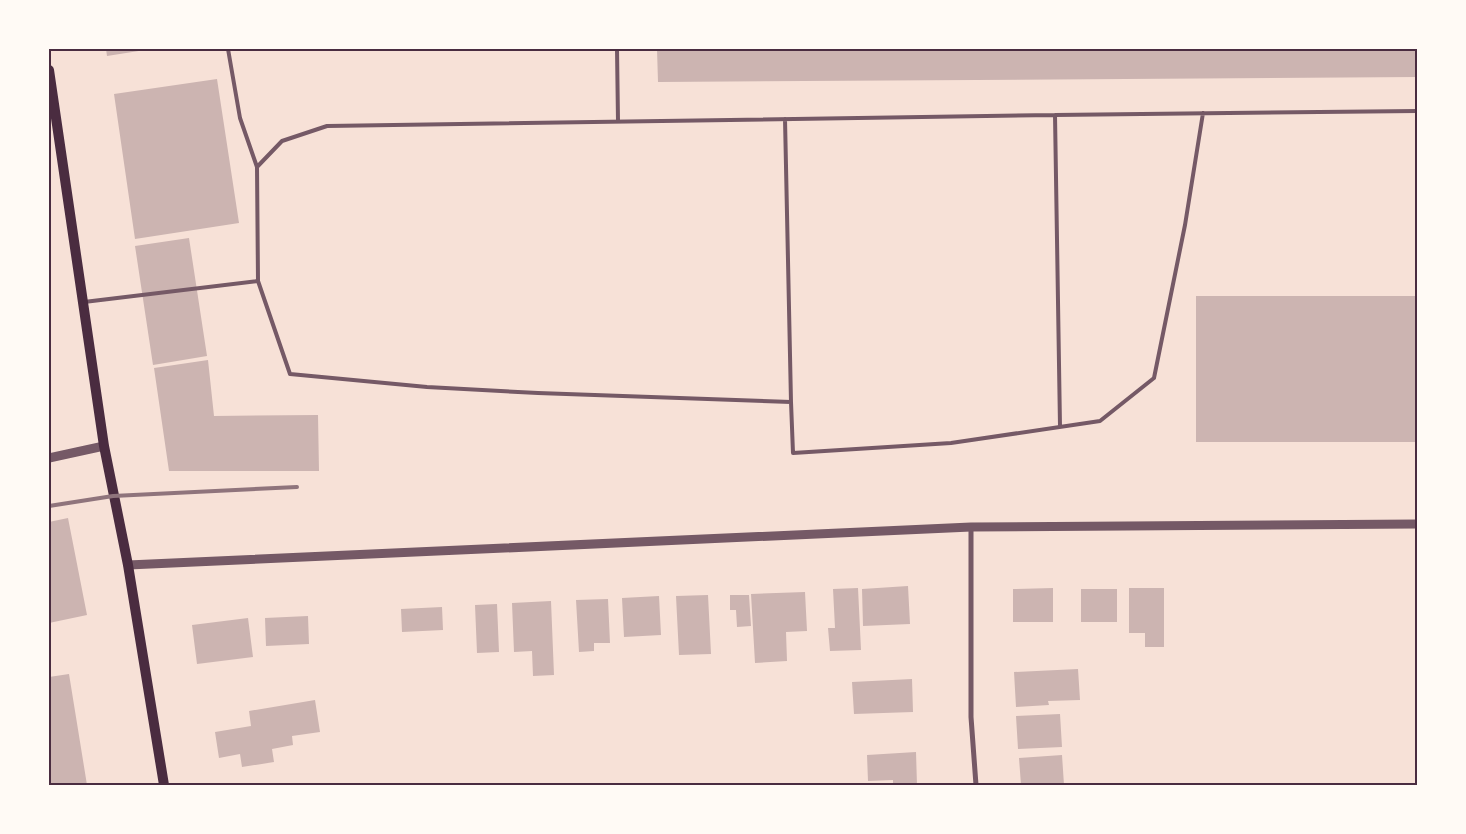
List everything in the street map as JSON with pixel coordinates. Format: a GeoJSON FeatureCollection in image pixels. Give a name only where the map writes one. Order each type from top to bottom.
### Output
{"type":"FeatureCollection","features":[{"type":"Feature","properties":{"kind":"main road"},"geometry":{"type":"LineString","coordinates":[[49,70],[104,446],[128,565],[164,785]]}},
{"type":"Feature","properties":{"kind":"street"},"geometry":{"type":"LineString","coordinates":[[49,458],[104,446]]}},
{"type":"Feature","properties":{"kind":"street"},"geometry":{"type":"LineString","coordinates":[[128,565],[972,527],[1417,524]]}},
{"type":"Feature","properties":{"kind":"street"},"geometry":{"type":"LineString","coordinates":[[972,527],[971,717],[976,785]]}},
{"type":"Feature","properties":{"kind":"lane"},"geometry":{"type":"LineString","coordinates":[[228,49],[240,118],[257,167],[258,281],[290,374],[427,387],[791,402]]}},
{"type":"Feature","properties":{"kind":"lane"},"geometry":{"type":"LineString","coordinates":[[617,49],[618,121]]}},
{"type":"Feature","properties":{"kind":"lane"},"geometry":{"type":"LineString","coordinates":[[257,167],[282,142],[327,126],[1203,113],[1417,112]]}},
{"type":"Feature","properties":{"kind":"lane"},"geometry":{"type":"LineString","coordinates":[[785,119],[793,453],[951,442],[1100,421],[1154,378],[1186,225],[1203,113]]}},
{"type":"Feature","properties":{"kind":"lane"},"geometry":{"type":"LineString","coordinates":[[1055,115],[1060,426]]}},
{"type":"Feature","properties":{"kind":"lane"},"geometry":{"type":"LineString","coordinates":[[83,303],[258,281]]}},
{"type":"Feature","properties":{"kind":"building"},"geometry":{"type":"Polygon","coordinates":[[[106,49],[145,49],[145,50],[107,56],[106,49]]]}},
{"type":"Feature","properties":{"kind":"building"},"geometry":{"type":"Polygon","coordinates":[[[657,49],[1417,49],[1417,77],[658,82],[657,49]]]}},
{"type":"Feature","properties":{"kind":"building"},"geometry":{"type":"Polygon","coordinates":[[[217,79],[239,223],[135,239],[114,94],[217,79]]]}},
{"type":"Feature","properties":{"kind":"building"},"geometry":{"type":"Polygon","coordinates":[[[189,238],[207,356],[153,365],[135,246],[189,238]]]}},
{"type":"Feature","properties":{"kind":"building"},"geometry":{"type":"Polygon","coordinates":[[[1196,296],[1417,296],[1417,442],[1196,442],[1196,296]]]}},
{"type":"Feature","properties":{"kind":"building"},"geometry":{"type":"Polygon","coordinates":[[[208,360],[214,416],[318,415],[319,471],[169,471],[154,368],[208,360]]]}},
{"type":"Feature","properties":{"kind":"building"},"geometry":{"type":"Polygon","coordinates":[[[68,518],[87,615],[49,623],[49,522],[68,518]]]}},
{"type":"Feature","properties":{"kind":"building"},"geometry":{"type":"Polygon","coordinates":[[[908,586],[910,624],[863,626],[862,589],[908,586]]]}},
{"type":"Feature","properties":{"kind":"building"},"geometry":{"type":"Polygon","coordinates":[[[858,588],[861,650],[830,651],[828,628],[835,628],[833,589],[858,588]]]}},
{"type":"Feature","properties":{"kind":"building"},"geometry":{"type":"Polygon","coordinates":[[[1053,588],[1053,622],[1013,622],[1013,589],[1053,588]]]}},
{"type":"Feature","properties":{"kind":"building"},"geometry":{"type":"Polygon","coordinates":[[[1129,588],[1164,588],[1164,647],[1145,647],[1145,633],[1129,633],[1129,588]]]}},
{"type":"Feature","properties":{"kind":"building"},"geometry":{"type":"Polygon","coordinates":[[[1081,589],[1117,589],[1117,622],[1081,622],[1081,589]]]}},
{"type":"Feature","properties":{"kind":"building"},"geometry":{"type":"Polygon","coordinates":[[[805,592],[807,631],[786,632],[787,661],[755,663],[751,594],[805,592]]]}},
{"type":"Feature","properties":{"kind":"building"},"geometry":{"type":"Polygon","coordinates":[[[708,595],[711,654],[679,655],[676,596],[708,595]]]}},
{"type":"Feature","properties":{"kind":"building"},"geometry":{"type":"Polygon","coordinates":[[[730,595],[749,595],[751,626],[737,627],[736,610],[730,610],[730,595]]]}},
{"type":"Feature","properties":{"kind":"building"},"geometry":{"type":"Polygon","coordinates":[[[659,596],[661,635],[624,637],[622,598],[659,596]]]}},
{"type":"Feature","properties":{"kind":"building"},"geometry":{"type":"Polygon","coordinates":[[[608,599],[610,643],[594,643],[594,651],[579,652],[576,600],[608,599]]]}},
{"type":"Feature","properties":{"kind":"building"},"geometry":{"type":"Polygon","coordinates":[[[551,601],[554,675],[533,676],[532,651],[514,652],[512,603],[551,601]]]}},
{"type":"Feature","properties":{"kind":"building"},"geometry":{"type":"Polygon","coordinates":[[[497,604],[499,652],[477,653],[475,605],[497,604]]]}},
{"type":"Feature","properties":{"kind":"building"},"geometry":{"type":"Polygon","coordinates":[[[442,607],[443,630],[402,632],[401,609],[442,607]]]}},
{"type":"Feature","properties":{"kind":"building"},"geometry":{"type":"Polygon","coordinates":[[[308,616],[309,644],[266,646],[265,618],[308,616]]]}},
{"type":"Feature","properties":{"kind":"building"},"geometry":{"type":"Polygon","coordinates":[[[248,618],[253,657],[197,664],[192,625],[248,618]]]}},
{"type":"Feature","properties":{"kind":"building"},"geometry":{"type":"Polygon","coordinates":[[[1078,669],[1080,700],[1048,701],[1049,705],[1016,707],[1014,672],[1078,669]]]}},
{"type":"Feature","properties":{"kind":"building"},"geometry":{"type":"Polygon","coordinates":[[[69,674],[87,785],[49,785],[49,677],[69,674]]]}},
{"type":"Feature","properties":{"kind":"building"},"geometry":{"type":"Polygon","coordinates":[[[912,679],[913,712],[854,714],[852,682],[912,679]]]}},
{"type":"Feature","properties":{"kind":"building"},"geometry":{"type":"Polygon","coordinates":[[[315,700],[320,732],[292,736],[293,745],[272,749],[274,762],[242,767],[240,754],[219,758],[215,732],[251,726],[249,711],[315,700]]]}},
{"type":"Feature","properties":{"kind":"building"},"geometry":{"type":"Polygon","coordinates":[[[1060,714],[1062,747],[1018,749],[1016,716],[1060,714]]]}},
{"type":"Feature","properties":{"kind":"building"},"geometry":{"type":"Polygon","coordinates":[[[916,752],[917,785],[893,785],[893,780],[868,781],[867,755],[916,752]]]}},
{"type":"Feature","properties":{"kind":"building"},"geometry":{"type":"Polygon","coordinates":[[[1062,755],[1064,785],[1021,785],[1019,758],[1062,755]]]}},
{"type":"Feature","properties":{"kind":"railway"},"geometry":{"type":"LineString","coordinates":[[49,506],[113,496],[297,487]]}}]}
